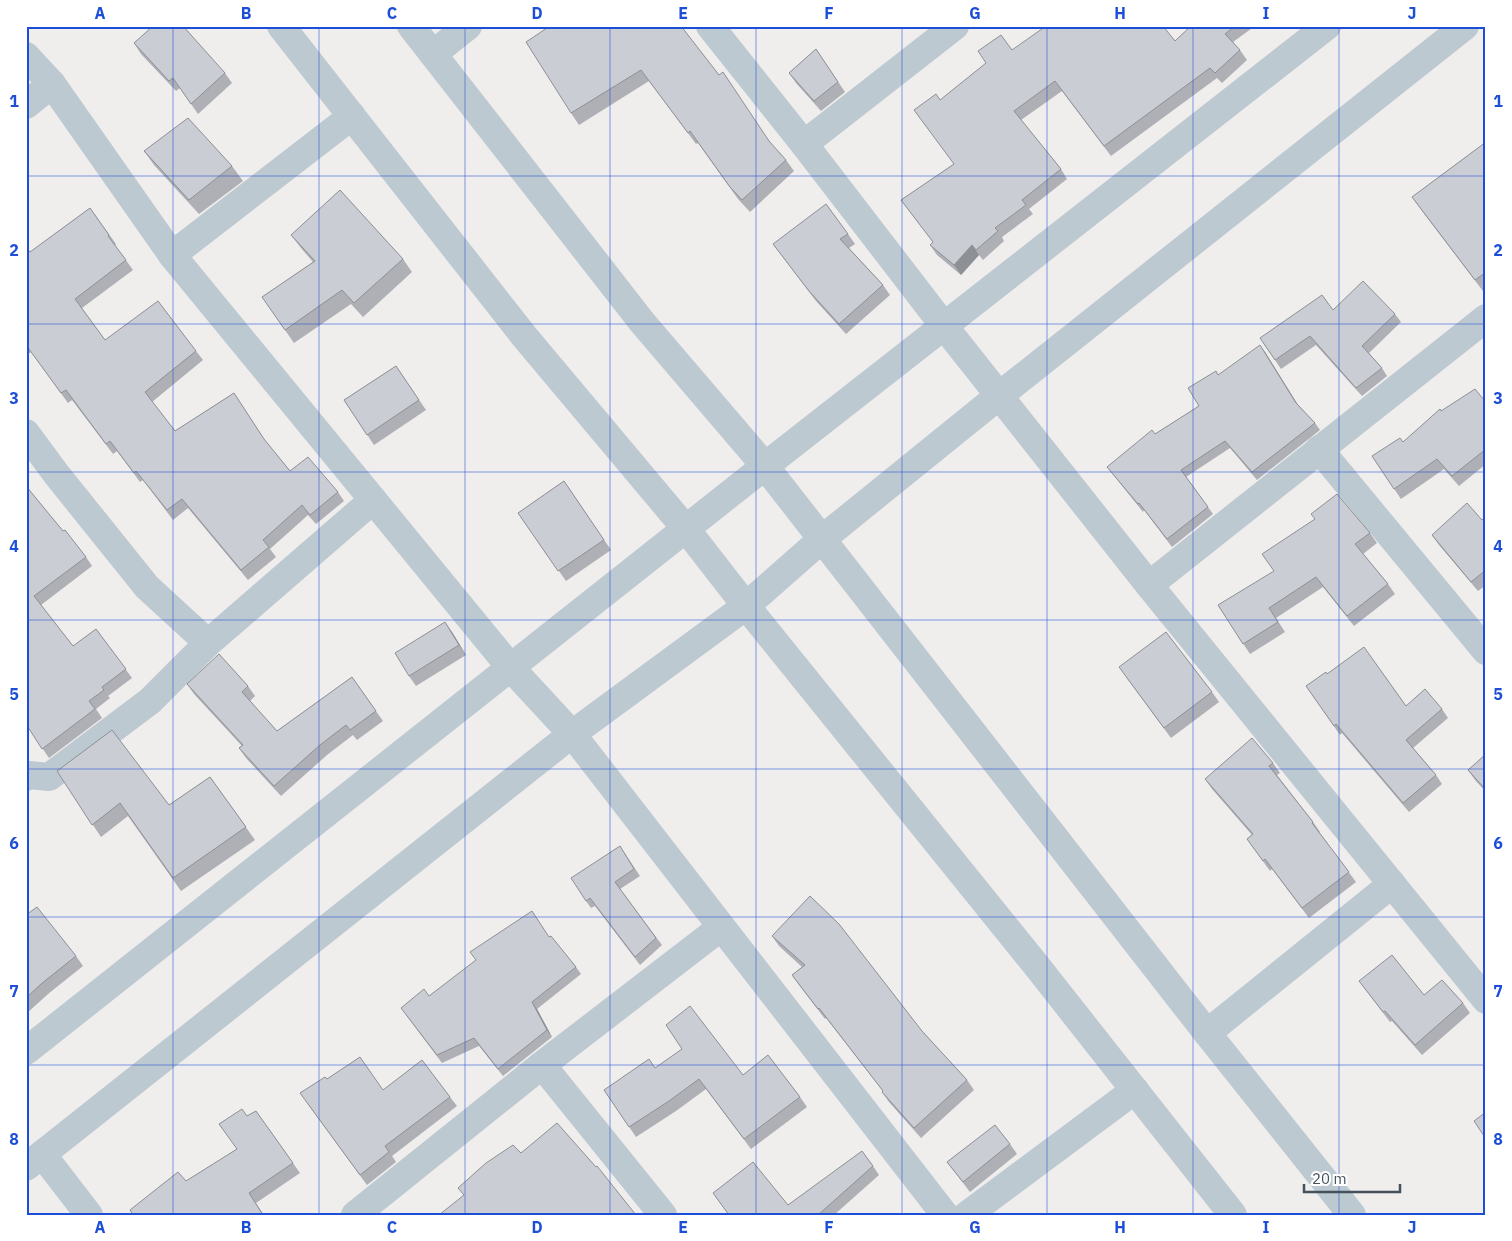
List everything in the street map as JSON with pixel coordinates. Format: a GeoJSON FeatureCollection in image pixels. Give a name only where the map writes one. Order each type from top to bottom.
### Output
{"type":"FeatureCollection","features":[{"type":"Feature","properties":{"kind":"street"},"geometry":{"type":"LineString","coordinates":[[281,26],[524,336],[686,529],[1030,957],[1233,1215]]}},
{"type":"Feature","properties":{"kind":"street"},"geometry":{"type":"LineString","coordinates":[[411,26],[642,322],[765,466],[1207,1033],[1352,1215]]}},
{"type":"Feature","properties":{"kind":"street"},"geometry":{"type":"LineString","coordinates":[[432,54],[468,26]]}},
{"type":"Feature","properties":{"kind":"street"},"geometry":{"type":"LineString","coordinates":[[710,26],[1149,585],[1392,884],[1481,984]]}},
{"type":"Feature","properties":{"kind":"street"},"geometry":{"type":"LineString","coordinates":[[804,144],[955,26]]}},
{"type":"Feature","properties":{"kind":"street"},"geometry":{"type":"LineString","coordinates":[[26,1051],[765,466],[1327,26]]}},
{"type":"Feature","properties":{"kind":"street"},"geometry":{"type":"LineString","coordinates":[[90,1215],[34,1160],[572,734],[746,606],[822,539],[1000,395],[1465,26]]}},
{"type":"Feature","properties":{"kind":"street"},"geometry":{"type":"LineString","coordinates":[[26,56],[52,84],[172,255],[511,668],[572,734],[720,928],[945,1215]]}},
{"type":"Feature","properties":{"kind":"street"},"geometry":{"type":"LineString","coordinates":[[26,105],[52,84]]}},
{"type":"Feature","properties":{"kind":"street"},"geometry":{"type":"LineString","coordinates":[[172,255],[352,116]]}},
{"type":"Feature","properties":{"kind":"street"},"geometry":{"type":"LineString","coordinates":[[1149,585],[1486,318]]}},
{"type":"Feature","properties":{"kind":"street"},"geometry":{"type":"LineString","coordinates":[[26,433],[147,587],[208,643]]}},
{"type":"Feature","properties":{"kind":"street"},"geometry":{"type":"LineString","coordinates":[[1319,449],[1486,651]]}},
{"type":"Feature","properties":{"kind":"street"},"geometry":{"type":"LineString","coordinates":[[27,775],[49,777],[150,701],[208,643],[372,500]]}},
{"type":"Feature","properties":{"kind":"street"},"geometry":{"type":"LineString","coordinates":[[1207,1033],[1392,884]]}},
{"type":"Feature","properties":{"kind":"street"},"geometry":{"type":"LineString","coordinates":[[369,1210],[542,1065],[720,928]]}},
{"type":"Feature","properties":{"kind":"street"},"geometry":{"type":"LineString","coordinates":[[542,1065],[663,1215]]}},
{"type":"Feature","properties":{"kind":"street"},"geometry":{"type":"LineString","coordinates":[[967,1215],[1136,1090]]}},
{"type":"Feature","properties":{"kind":"building"},"geometry":{"type":"Polygon","coordinates":[[[153,26],[183,26],[225,73],[191,104],[173,78],[169,81],[134,43],[153,26]]]}},
{"type":"Feature","properties":{"kind":"building"},"geometry":{"type":"Polygon","coordinates":[[[550,26],[681,26],[719,75],[723,72],[769,141],[786,160],[742,200],[730,187],[690,131],[688,133],[641,70],[571,113],[526,42],[550,26]]]}},
{"type":"Feature","properties":{"kind":"building"},"geometry":{"type":"Polygon","coordinates":[[[1046,26],[1163,26],[1175,41],[1191,26],[1235,26],[1225,34],[1240,50],[1215,73],[1210,68],[1104,146],[1055,81],[1014,111],[1061,169],[1022,200],[1026,205],[995,228],[998,231],[976,250],[972,245],[954,265],[930,245],[933,242],[901,200],[954,164],[914,110],[936,94],[940,100],[986,63],[978,51],[1001,35],[1012,50],[1046,26]]]}},
{"type":"Feature","properties":{"kind":"building"},"geometry":{"type":"Polygon","coordinates":[[[816,49],[838,82],[814,101],[789,73],[816,49]]]}},
{"type":"Feature","properties":{"kind":"building"},"geometry":{"type":"Polygon","coordinates":[[[188,118],[232,166],[189,200],[144,151],[188,118]]]}},
{"type":"Feature","properties":{"kind":"building"},"geometry":{"type":"Polygon","coordinates":[[[1486,142],[1486,272],[1475,280],[1412,197],[1486,142]]]}},
{"type":"Feature","properties":{"kind":"building"},"geometry":{"type":"Polygon","coordinates":[[[340,190],[403,259],[354,303],[342,290],[285,330],[262,297],[315,261],[291,235],[340,190]]]}},
{"type":"Feature","properties":{"kind":"building"},"geometry":{"type":"Polygon","coordinates":[[[826,204],[848,234],[840,239],[883,285],[839,324],[809,291],[773,244],[826,204]]]}},
{"type":"Feature","properties":{"kind":"building"},"geometry":{"type":"Polygon","coordinates":[[[90,208],[126,260],[75,299],[105,340],[158,301],[196,351],[145,392],[175,431],[234,393],[264,439],[290,471],[308,457],[338,492],[310,515],[302,505],[263,540],[269,547],[241,570],[182,499],[167,510],[136,471],[134,473],[110,441],[106,444],[66,390],[61,393],[26,345],[26,247],[30,252],[90,208]]]}},
{"type":"Feature","properties":{"kind":"building"},"geometry":{"type":"Polygon","coordinates":[[[1363,281],[1395,314],[1362,346],[1382,368],[1356,388],[1310,336],[1275,360],[1260,338],[1322,295],[1333,310],[1363,281]]]}},
{"type":"Feature","properties":{"kind":"building"},"geometry":{"type":"Polygon","coordinates":[[[1260,345],[1296,403],[1315,423],[1252,472],[1225,441],[1181,470],[1208,507],[1167,539],[1139,503],[1107,467],[1152,430],[1155,434],[1199,406],[1188,388],[1216,371],[1218,375],[1260,345]]]}},
{"type":"Feature","properties":{"kind":"building"},"geometry":{"type":"Polygon","coordinates":[[[396,366],[419,400],[367,435],[344,400],[396,366]]]}},
{"type":"Feature","properties":{"kind":"building"},"geometry":{"type":"Polygon","coordinates":[[[1475,389],[1484,400],[1486,398],[1486,449],[1452,476],[1437,459],[1394,489],[1372,456],[1400,438],[1403,442],[1440,409],[1441,411],[1475,389]]]}},
{"type":"Feature","properties":{"kind":"building"},"geometry":{"type":"Polygon","coordinates":[[[564,481],[604,540],[558,571],[518,513],[564,481]]]}},
{"type":"Feature","properties":{"kind":"building"},"geometry":{"type":"Polygon","coordinates":[[[26,486],[86,557],[34,596],[73,646],[96,629],[126,669],[102,687],[104,690],[89,701],[95,709],[42,749],[26,724],[26,486]]]}},
{"type":"Feature","properties":{"kind":"building"},"geometry":{"type":"Polygon","coordinates":[[[1337,494],[1370,533],[1355,544],[1388,584],[1347,616],[1316,577],[1269,608],[1278,622],[1243,644],[1218,605],[1274,571],[1262,554],[1315,519],[1311,514],[1337,494]]]}},
{"type":"Feature","properties":{"kind":"building"},"geometry":{"type":"Polygon","coordinates":[[[1467,503],[1482,520],[1486,517],[1486,570],[1471,582],[1432,535],[1467,503]]]}},
{"type":"Feature","properties":{"kind":"building"},"geometry":{"type":"Polygon","coordinates":[[[445,622],[459,645],[409,676],[395,653],[445,622]]]}},
{"type":"Feature","properties":{"kind":"building"},"geometry":{"type":"Polygon","coordinates":[[[1166,632],[1212,692],[1164,728],[1119,667],[1166,632]]]}},
{"type":"Feature","properties":{"kind":"building"},"geometry":{"type":"Polygon","coordinates":[[[1364,647],[1406,706],[1425,689],[1442,709],[1406,740],[1436,775],[1403,803],[1336,724],[1334,726],[1306,686],[1326,672],[1327,674],[1364,647]]]}},
{"type":"Feature","properties":{"kind":"building"},"geometry":{"type":"Polygon","coordinates":[[[219,654],[248,686],[242,692],[277,731],[352,677],[376,711],[350,730],[346,725],[320,745],[274,786],[239,748],[243,745],[187,684],[219,654]]]}},
{"type":"Feature","properties":{"kind":"building"},"geometry":{"type":"Polygon","coordinates":[[[112,730],[169,805],[210,777],[246,827],[173,878],[120,803],[92,825],[57,771],[112,730]]]}},
{"type":"Feature","properties":{"kind":"building"},"geometry":{"type":"Polygon","coordinates":[[[1252,738],[1273,763],[1269,766],[1349,872],[1302,908],[1265,859],[1263,861],[1247,839],[1253,834],[1205,779],[1252,738]]]}},
{"type":"Feature","properties":{"kind":"building"},"geometry":{"type":"Polygon","coordinates":[[[1486,754],[1486,790],[1468,770],[1486,754]]]}},
{"type":"Feature","properties":{"kind":"building"},"geometry":{"type":"Polygon","coordinates":[[[620,846],[634,869],[615,882],[656,938],[635,957],[590,898],[586,901],[571,878],[620,846]]]}},
{"type":"Feature","properties":{"kind":"building"},"geometry":{"type":"Polygon","coordinates":[[[810,896],[839,924],[922,1031],[967,1080],[914,1128],[882,1092],[792,975],[805,965],[772,936],[810,896]]]}},
{"type":"Feature","properties":{"kind":"building"},"geometry":{"type":"Polygon","coordinates":[[[37,907],[76,956],[26,998],[26,915],[37,907]]]}},
{"type":"Feature","properties":{"kind":"building"},"geometry":{"type":"Polygon","coordinates":[[[532,911],[549,937],[551,936],[576,967],[532,1002],[547,1030],[498,1069],[474,1038],[437,1055],[401,1008],[424,989],[429,996],[476,960],[470,952],[532,911]]]}},
{"type":"Feature","properties":{"kind":"building"},"geometry":{"type":"Polygon","coordinates":[[[1392,955],[1424,995],[1442,980],[1463,1003],[1415,1045],[1385,1011],[1383,1012],[1359,981],[1392,955]]]}},
{"type":"Feature","properties":{"kind":"building"},"geometry":{"type":"Polygon","coordinates":[[[690,1006],[743,1075],[768,1055],[800,1097],[744,1139],[699,1079],[629,1127],[604,1090],[649,1059],[655,1068],[682,1049],[666,1025],[690,1006]]]}},
{"type":"Feature","properties":{"kind":"building"},"geometry":{"type":"Polygon","coordinates":[[[360,1057],[383,1090],[422,1060],[450,1097],[385,1146],[389,1152],[360,1175],[300,1093],[325,1077],[327,1079],[360,1057]]]}},
{"type":"Feature","properties":{"kind":"building"},"geometry":{"type":"Polygon","coordinates":[[[242,1109],[247,1116],[256,1111],[293,1163],[249,1193],[263,1215],[133,1215],[130,1210],[178,1172],[186,1181],[237,1149],[219,1124],[242,1109]]]}},
{"type":"Feature","properties":{"kind":"building"},"geometry":{"type":"Polygon","coordinates":[[[1486,1112],[1486,1139],[1474,1121],[1486,1112]]]}},
{"type":"Feature","properties":{"kind":"building"},"geometry":{"type":"Polygon","coordinates":[[[557,1123],[597,1166],[636,1215],[439,1215],[464,1195],[458,1188],[486,1163],[513,1145],[521,1153],[557,1123]]]}},
{"type":"Feature","properties":{"kind":"building"},"geometry":{"type":"Polygon","coordinates":[[[995,1125],[1010,1144],[963,1182],[947,1162],[995,1125]]]}},
{"type":"Feature","properties":{"kind":"building"},"geometry":{"type":"Polygon","coordinates":[[[862,1151],[873,1166],[818,1215],[729,1215],[713,1193],[753,1162],[788,1205],[862,1151]]]}}]}
